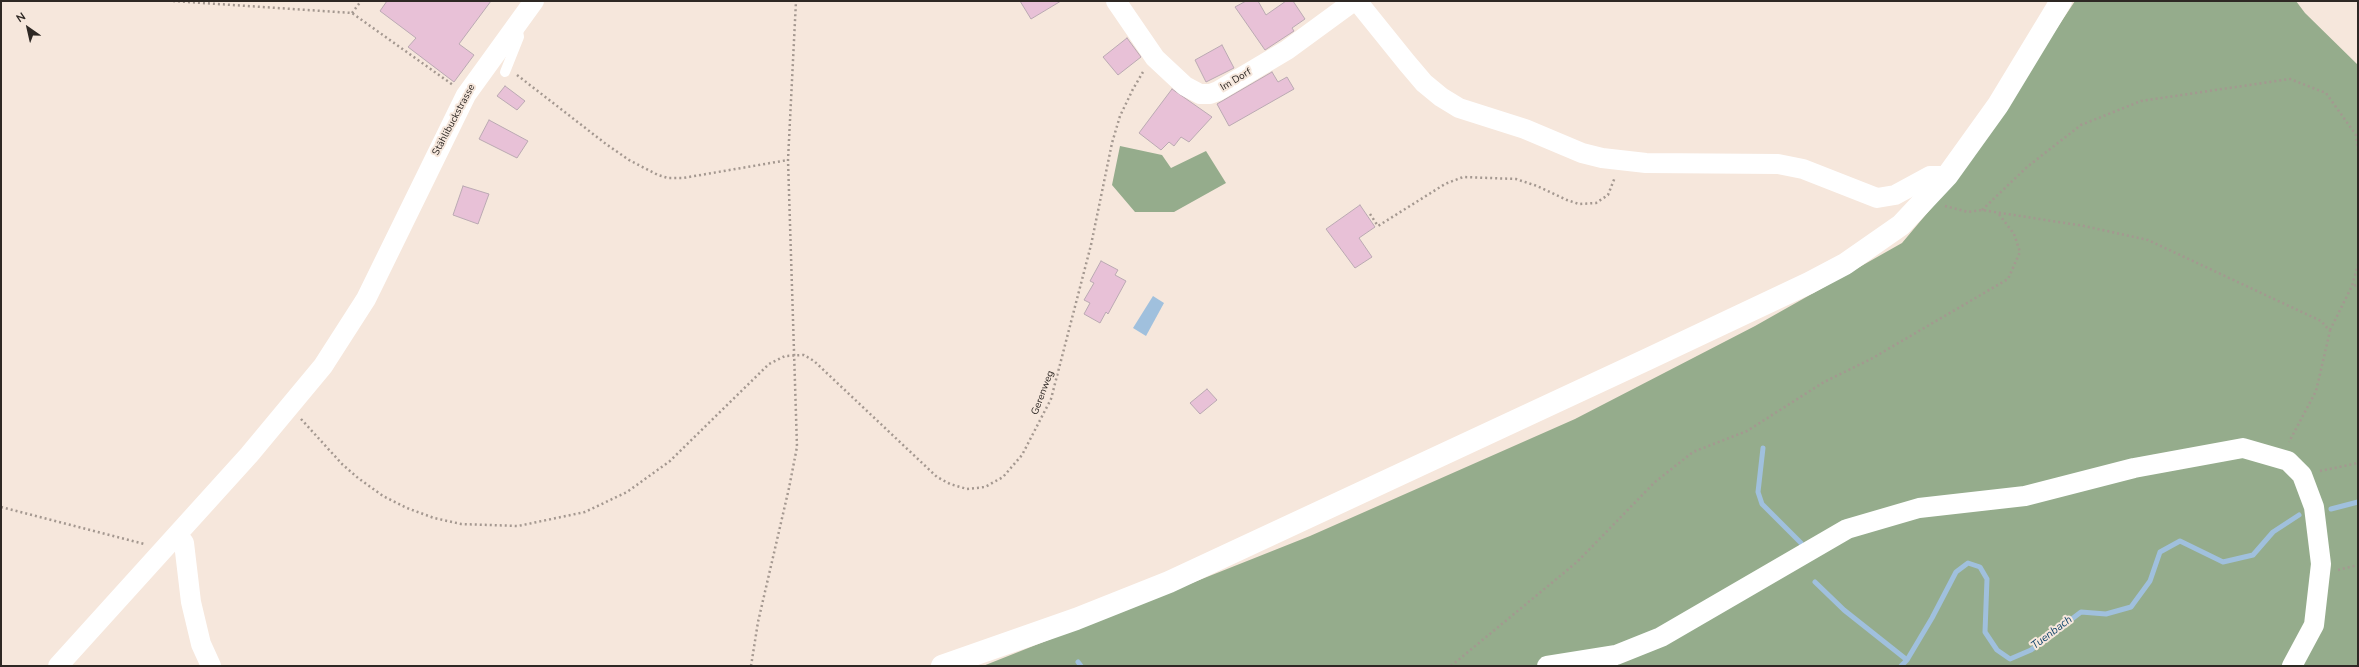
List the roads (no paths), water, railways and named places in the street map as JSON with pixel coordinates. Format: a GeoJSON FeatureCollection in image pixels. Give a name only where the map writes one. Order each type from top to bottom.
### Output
{"type":"FeatureCollection","features":[{"type":"Feature","properties":{"kind":"street","name":"Stählibuckstrasse"},"geometry":{"type":"LineString","coordinates":[[58,666],[178,535],[290,407],[323,366],[345,334],[366,299],[402,227],[442,141],[466,95],[517,22],[534,1]]}},
{"type":"Feature","properties":{"kind":"street","name":"Im Dorf"},"geometry":{"type":"LineString","coordinates":[[1116,1],[1155,58],[1185,86],[1200,94],[1210,94],[1287,50],[1354,1]]}},
{"type":"Feature","properties":{"kind":"street"},"geometry":{"type":"LineString","coordinates":[[1357,1],[1411,68],[1441,98],[1459,108],[1525,129],[1582,153],[1617,161],[1675,164],[1756,162],[1778,164],[1803,169],[1877,198],[1895,195],[1930,176],[1947,176]]}},
{"type":"Feature","properties":{"kind":"street"},"geometry":{"type":"LineString","coordinates":[[942,666],[1076,619],[1169,582],[1809,284],[1845,264],[1880,242],[1901,225],[1929,197],[1947,176],[1998,105],[2061,1]]}},
{"type":"Feature","properties":{"kind":"street"},"geometry":{"type":"LineString","coordinates":[[1547,666],[1616,656],[1660,637],[1847,528],[1918,508],[2025,496],[2134,468],[2243,448],[2288,461],[2302,475],[2314,507],[2321,564],[2314,625],[2292,666]]}},
{"type":"Feature","properties":{"kind":"street"},"geometry":{"type":"LineString","coordinates":[[178,535],[184,543],[191,602],[201,644],[211,666]]}},
{"type":"Feature","properties":{"kind":"lane"},"geometry":{"type":"LineString","coordinates":[[506,70],[519,37],[517,22]]}},
{"type":"Feature","properties":{"kind":"water"},"geometry":{"type":"Polygon","coordinates":[[[1153,296],[1164,303],[1146,336],[1133,328],[1153,296]]]}},
{"type":"Feature","properties":{"kind":"waterway"},"geometry":{"type":"LineString","coordinates":[[1763,448],[1758,492],[1762,504],[1801,543]]}},
{"type":"Feature","properties":{"kind":"waterway","name":"Tuenbach"},"geometry":{"type":"LineString","coordinates":[[2331,509],[2358,502]]}},
{"type":"Feature","properties":{"kind":"waterway","name":"Tuenbach"},"geometry":{"type":"LineString","coordinates":[[1901,666],[1907,660],[1932,618],[1956,572],[1968,563],[1980,567],[1987,579],[1985,632],[1997,650],[2010,659],[2031,650],[2081,612],[2106,614],[2131,607],[2150,581],[2160,552],[2180,541],[2223,562],[2253,555],[2273,532],[2299,515]]}},
{"type":"Feature","properties":{"kind":"waterway"},"geometry":{"type":"LineString","coordinates":[[1815,582],[1844,610],[1907,660]]}},
{"type":"Feature","properties":{"kind":"waterway"},"geometry":{"type":"LineString","coordinates":[[1078,662],[1081,666]]}}]}
